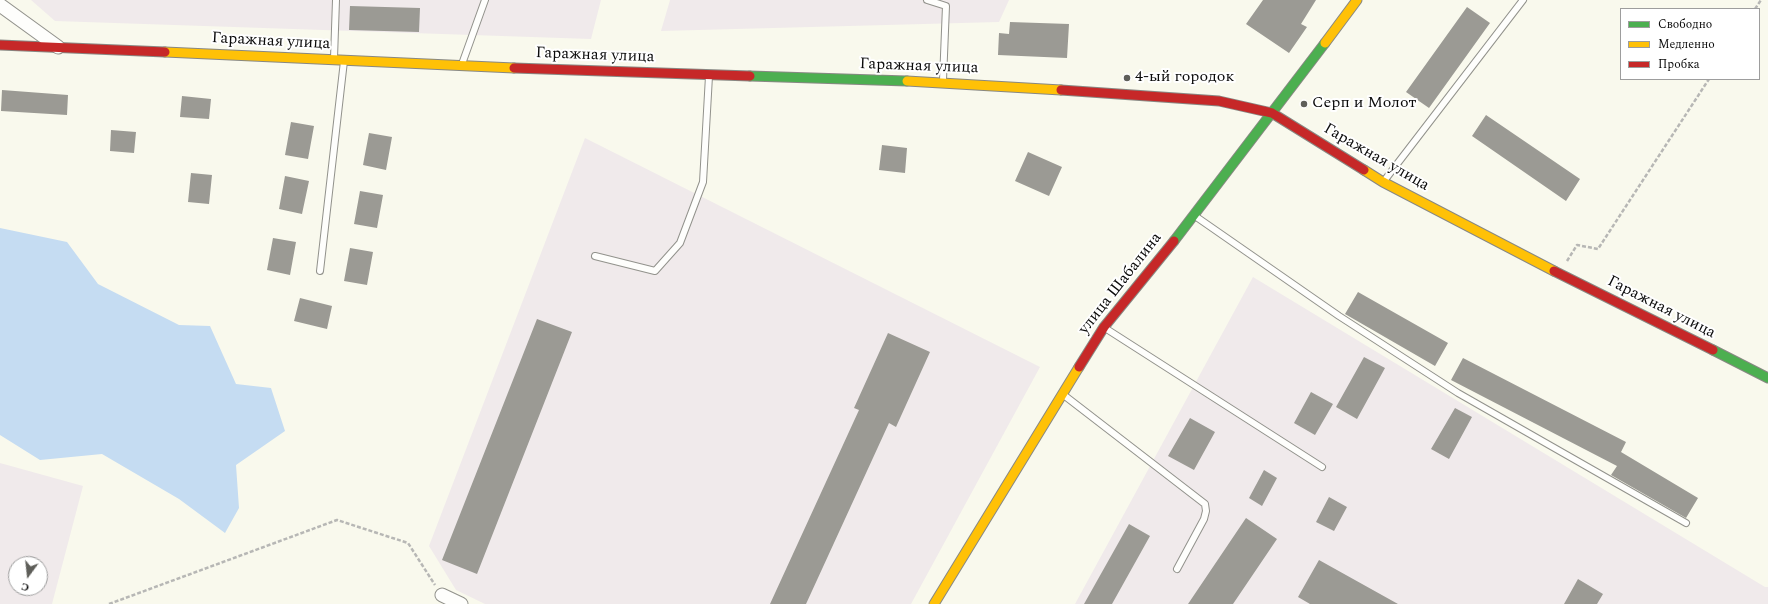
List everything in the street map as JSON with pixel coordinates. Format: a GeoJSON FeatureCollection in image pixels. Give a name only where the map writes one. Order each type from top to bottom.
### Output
{"type":"FeatureCollection","features":[{"type":"Feature","properties":{"kind":"street"},"geometry":{"type":"LineString","coordinates":[[1341,22],[1346,0]]}},
{"type":"Feature","properties":{"kind":"street","name":"улица Шабалина"},"geometry":{"type":"LineString","coordinates":[[934,604],[1104,327],[1194,216],[1357,0]]}},
{"type":"Feature","properties":{"kind":"street"},"geometry":{"type":"LineString","coordinates":[[0,5],[58,47]]}},
{"type":"Feature","properties":{"kind":"street","name":"Гаражная улица"},"geometry":{"type":"LineString","coordinates":[[0,45],[461,65],[943,82],[1219,101],[1272,112],[1383,182],[1560,274],[1768,378]]}},
{"type":"Feature","properties":{"kind":"street"},"geometry":{"type":"LineString","coordinates":[[442,595],[461,604]]}},
{"type":"Feature","properties":{"kind":"lane"},"geometry":{"type":"LineString","coordinates":[[334,59],[336,0]]}},
{"type":"Feature","properties":{"kind":"lane"},"geometry":{"type":"LineString","coordinates":[[461,65],[485,0]]}},
{"type":"Feature","properties":{"kind":"lane"},"geometry":{"type":"LineString","coordinates":[[927,0],[946,6],[943,82]]}},
{"type":"Feature","properties":{"kind":"lane"},"geometry":{"type":"LineString","coordinates":[[1383,182],[1523,0]]}},
{"type":"Feature","properties":{"kind":"lane"},"geometry":{"type":"LineString","coordinates":[[320,271],[344,60]]}},
{"type":"Feature","properties":{"kind":"lane"},"geometry":{"type":"LineString","coordinates":[[595,256],[656,271],[680,243],[703,182],[709,74]]}},
{"type":"Feature","properties":{"kind":"lane"},"geometry":{"type":"LineString","coordinates":[[1194,216],[1339,316],[1458,393],[1686,523]]}},
{"type":"Feature","properties":{"kind":"lane"},"geometry":{"type":"LineString","coordinates":[[1104,327],[1322,467]]}},
{"type":"Feature","properties":{"kind":"lane"},"geometry":{"type":"LineString","coordinates":[[1062,394],[1205,504],[1206,511],[1204,520],[1177,569]]}},
{"type":"Feature","properties":{"kind":"path"},"geometry":{"type":"LineString","coordinates":[[1560,274],[1577,245],[1598,249],[1708,80]]}},
{"type":"Feature","properties":{"kind":"path"},"geometry":{"type":"LineString","coordinates":[[109,604],[337,520],[408,543],[442,595]]}},
{"type":"Feature","properties":{"kind":"shaded area"},"geometry":{"type":"Polygon","coordinates":[[[31,0],[601,0],[591,39],[55,21],[31,0]]]}},
{"type":"Feature","properties":{"kind":"shaded area"},"geometry":{"type":"Polygon","coordinates":[[[670,0],[1009,0],[999,22],[661,31],[670,0]]]}},
{"type":"Feature","properties":{"kind":"shaded area"},"geometry":{"type":"Polygon","coordinates":[[[585,138],[1040,367],[911,604],[485,604],[456,590],[429,546],[585,138]]]}},
{"type":"Feature","properties":{"kind":"shaded area"},"geometry":{"type":"Polygon","coordinates":[[[1253,277],[1765,587],[1768,587],[1768,604],[1075,604],[1253,277]]]}},
{"type":"Feature","properties":{"kind":"shaded area"},"geometry":{"type":"Polygon","coordinates":[[[0,463],[83,486],[52,604],[0,604],[0,463]]]}},
{"type":"Feature","properties":{"kind":"water"},"geometry":{"type":"Polygon","coordinates":[[[0,228],[67,242],[98,284],[179,325],[210,326],[236,384],[271,388],[285,431],[236,465],[239,508],[225,533],[179,499],[102,454],[40,460],[0,435],[0,228]]]}},
{"type":"Feature","properties":{"kind":"building"},"geometry":{"type":"Polygon","coordinates":[[[1263,0],[1316,0],[1301,24],[1307,27],[1289,53],[1246,24],[1263,0]]]}},
{"type":"Feature","properties":{"kind":"building"},"geometry":{"type":"Polygon","coordinates":[[[350,6],[420,8],[419,32],[349,30],[350,6]]]}},
{"type":"Feature","properties":{"kind":"building"},"geometry":{"type":"Polygon","coordinates":[[[1467,7],[1490,23],[1429,108],[1406,92],[1467,7]]]}},
{"type":"Feature","properties":{"kind":"building"},"geometry":{"type":"Polygon","coordinates":[[[1010,22],[1069,24],[1067,58],[998,55],[999,33],[1009,34],[1010,22]]]}},
{"type":"Feature","properties":{"kind":"building"},"geometry":{"type":"Polygon","coordinates":[[[2,90],[68,95],[67,115],[1,111],[2,90]]]}},
{"type":"Feature","properties":{"kind":"building"},"geometry":{"type":"Polygon","coordinates":[[[182,96],[211,99],[209,119],[180,117],[182,96]]]}},
{"type":"Feature","properties":{"kind":"building"},"geometry":{"type":"Polygon","coordinates":[[[1486,115],[1580,179],[1566,201],[1472,136],[1486,115]]]}},
{"type":"Feature","properties":{"kind":"building"},"geometry":{"type":"Polygon","coordinates":[[[291,122],[314,126],[308,159],[285,155],[291,122]]]}},
{"type":"Feature","properties":{"kind":"building"},"geometry":{"type":"Polygon","coordinates":[[[111,130],[136,132],[134,153],[110,151],[111,130]]]}},
{"type":"Feature","properties":{"kind":"building"},"geometry":{"type":"Polygon","coordinates":[[[369,133],[392,137],[386,170],[363,165],[369,133]]]}},
{"type":"Feature","properties":{"kind":"building"},"geometry":{"type":"Polygon","coordinates":[[[882,145],[907,148],[905,173],[879,170],[882,145]]]}},
{"type":"Feature","properties":{"kind":"building"},"geometry":{"type":"Polygon","coordinates":[[[1028,152],[1062,167],[1049,196],[1015,181],[1028,152]]]}},
{"type":"Feature","properties":{"kind":"building"},"geometry":{"type":"Polygon","coordinates":[[[191,173],[212,175],[209,204],[188,202],[191,173]]]}},
{"type":"Feature","properties":{"kind":"building"},"geometry":{"type":"Polygon","coordinates":[[[285,176],[309,181],[302,214],[279,209],[285,176]]]}},
{"type":"Feature","properties":{"kind":"building"},"geometry":{"type":"Polygon","coordinates":[[[360,191],[383,195],[377,228],[354,224],[360,191]]]}},
{"type":"Feature","properties":{"kind":"building"},"geometry":{"type":"Polygon","coordinates":[[[273,238],[296,242],[290,275],[267,270],[273,238]]]}},
{"type":"Feature","properties":{"kind":"building"},"geometry":{"type":"Polygon","coordinates":[[[350,248],[373,252],[367,285],[344,281],[350,248]]]}},
{"type":"Feature","properties":{"kind":"building"},"geometry":{"type":"Polygon","coordinates":[[[1358,292],[1448,343],[1435,366],[1345,314],[1358,292]]]}},
{"type":"Feature","properties":{"kind":"building"},"geometry":{"type":"Polygon","coordinates":[[[300,298],[332,306],[327,329],[294,321],[300,298]]]}},
{"type":"Feature","properties":{"kind":"building"},"geometry":{"type":"Polygon","coordinates":[[[537,319],[572,332],[477,574],[442,560],[537,319]]]}},
{"type":"Feature","properties":{"kind":"building"},"geometry":{"type":"Polygon","coordinates":[[[888,333],[930,352],[896,427],[889,423],[806,604],[770,604],[859,410],[854,408],[888,333]]]}},
{"type":"Feature","properties":{"kind":"building"},"geometry":{"type":"Polygon","coordinates":[[[1364,357],[1385,368],[1357,419],[1336,407],[1364,357]]]}},
{"type":"Feature","properties":{"kind":"building"},"geometry":{"type":"Polygon","coordinates":[[[1463,358],[1626,442],[1621,452],[1698,498],[1686,518],[1611,475],[1617,466],[1451,380],[1463,358]]]}},
{"type":"Feature","properties":{"kind":"building"},"geometry":{"type":"Polygon","coordinates":[[[1311,392],[1333,404],[1315,435],[1294,423],[1311,392]]]}},
{"type":"Feature","properties":{"kind":"building"},"geometry":{"type":"Polygon","coordinates":[[[1455,408],[1472,417],[1449,459],[1431,449],[1455,408]]]}},
{"type":"Feature","properties":{"kind":"building"},"geometry":{"type":"Polygon","coordinates":[[[1190,418],[1215,432],[1194,470],[1168,456],[1190,418]]]}},
{"type":"Feature","properties":{"kind":"building"},"geometry":{"type":"Polygon","coordinates":[[[1264,470],[1277,478],[1262,506],[1249,498],[1264,470]]]}},
{"type":"Feature","properties":{"kind":"building"},"geometry":{"type":"Polygon","coordinates":[[[1329,497],[1347,507],[1334,531],[1316,522],[1329,497]]]}},
{"type":"Feature","properties":{"kind":"building"},"geometry":{"type":"Polygon","coordinates":[[[1246,518],[1277,539],[1233,604],[1188,604],[1246,518]]]}},
{"type":"Feature","properties":{"kind":"building"},"geometry":{"type":"Polygon","coordinates":[[[1129,524],[1150,536],[1112,604],[1084,604],[1129,524]]]}},
{"type":"Feature","properties":{"kind":"building"},"geometry":{"type":"Polygon","coordinates":[[[1319,560],[1398,604],[1310,604],[1298,597],[1319,560]]]}},
{"type":"Feature","properties":{"kind":"building"},"geometry":{"type":"Polygon","coordinates":[[[1578,579],[1603,594],[1597,604],[1564,604],[1578,579]]]}},
{"type":"Feature","properties":{"kind":"traffic: fast"},"geometry":{"type":"LineString","coordinates":[[1174,241],[1325,43]]}},
{"type":"Feature","properties":{"kind":"traffic: fast"},"geometry":{"type":"LineString","coordinates":[[750,76],[907,81]]}},
{"type":"Feature","properties":{"kind":"traffic: fast"},"geometry":{"type":"LineString","coordinates":[[1713,350],[1768,378]]}},
{"type":"Feature","properties":{"kind":"traffic: slow"},"geometry":{"type":"LineString","coordinates":[[1325,43],[1357,0]]}},
{"type":"Feature","properties":{"kind":"traffic: slow"},"geometry":{"type":"LineString","coordinates":[[165,52],[514,68]]}},
{"type":"Feature","properties":{"kind":"traffic: slow"},"geometry":{"type":"LineString","coordinates":[[907,81],[1061,90]]}},
{"type":"Feature","properties":{"kind":"traffic: slow"},"geometry":{"type":"LineString","coordinates":[[1364,170],[1383,182],[1554,271]]}},
{"type":"Feature","properties":{"kind":"traffic: slow"},"geometry":{"type":"LineString","coordinates":[[934,604],[1079,367]]}},
{"type":"Feature","properties":{"kind":"traffic: jam"},"geometry":{"type":"LineString","coordinates":[[0,45],[165,52]]}},
{"type":"Feature","properties":{"kind":"traffic: jam"},"geometry":{"type":"LineString","coordinates":[[514,68],[750,76]]}},
{"type":"Feature","properties":{"kind":"traffic: jam"},"geometry":{"type":"LineString","coordinates":[[1061,90],[1219,101],[1272,113],[1364,170]]}},
{"type":"Feature","properties":{"kind":"traffic: jam"},"geometry":{"type":"LineString","coordinates":[[1079,367],[1104,327],[1174,241]]}},
{"type":"Feature","properties":{"kind":"traffic: jam"},"geometry":{"type":"LineString","coordinates":[[1554,271],[1713,350]]}},
{"type":"Feature","properties":{"kind":"place","name":"4-ый городок"},"geometry":{"type":"Point","coordinates":[1127,78]}},
{"type":"Feature","properties":{"kind":"place","name":"Серп и Молот"},"geometry":{"type":"Point","coordinates":[1304,104]}}]}
